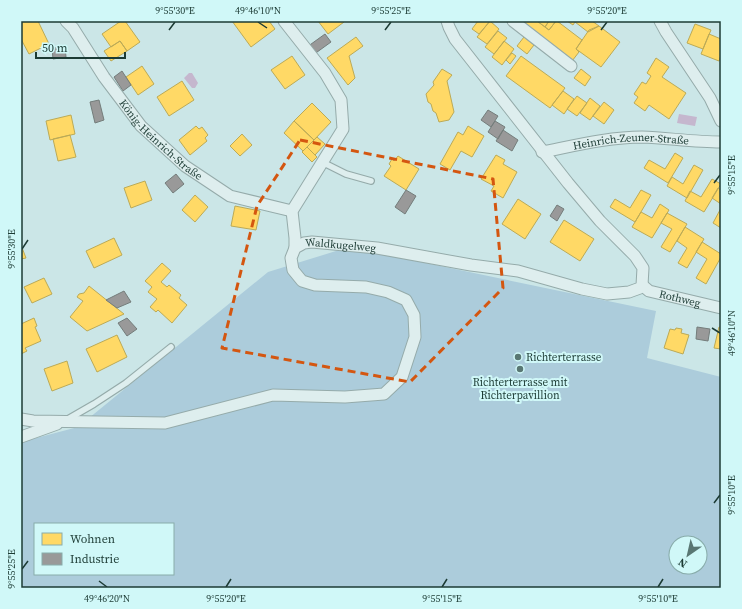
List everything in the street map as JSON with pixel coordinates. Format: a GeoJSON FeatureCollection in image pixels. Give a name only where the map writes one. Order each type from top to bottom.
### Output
{"type":"FeatureCollection","features":[{"type":"Feature","properties":{"kind":"street","name":"König-Heinrich-Straße"},"geometry":{"type":"LineString","coordinates":[[66,21],[73,28],[104,77],[141,126],[185,166],[230,196],[292,211]]}},
{"type":"Feature","properties":{"kind":"street"},"geometry":{"type":"LineString","coordinates":[[284,21],[325,73],[341,100],[343,129],[292,211],[296,238],[295,248]]}},
{"type":"Feature","properties":{"kind":"street"},"geometry":{"type":"LineString","coordinates":[[447,21],[455,39],[542,152],[600,221],[635,256],[643,268],[642,285]]}},
{"type":"Feature","properties":{"kind":"street"},"geometry":{"type":"LineString","coordinates":[[513,21],[571,66]]}},
{"type":"Feature","properties":{"kind":"street"},"geometry":{"type":"LineString","coordinates":[[660,21],[710,98],[721,120]]}},
{"type":"Feature","properties":{"kind":"street","name":"Heinrich-Zeuner-Straße"},"geometry":{"type":"LineString","coordinates":[[542,152],[593,142],[641,137],[696,142],[721,142]]}},
{"type":"Feature","properties":{"kind":"street","name":"Waldkugelweg"},"geometry":{"type":"LineString","coordinates":[[21,437],[65,421],[165,423],[273,395],[345,397],[384,394],[402,377],[414,337],[414,315],[406,300],[388,292],[366,287],[315,285],[302,280],[293,270],[291,258],[295,248],[304,243],[312,242],[377,248],[471,265],[518,271],[582,289],[608,294],[629,292],[640,288],[642,285]]}},
{"type":"Feature","properties":{"kind":"street","name":"Rothweg"},"geometry":{"type":"LineString","coordinates":[[642,285],[649,291],[721,308]]}},
{"type":"Feature","properties":{"kind":"street"},"geometry":{"type":"LineString","coordinates":[[21,419],[33,421],[65,421]]}},
{"type":"Feature","properties":{"kind":"lane"},"geometry":{"type":"LineString","coordinates":[[322,162],[346,174],[371,181]]}},
{"type":"Feature","properties":{"kind":"lane"},"geometry":{"type":"LineString","coordinates":[[65,421],[126,383],[171,347]]}},
{"type":"Feature","properties":{"kind":"highlighted area"},"geometry":{"type":"Polygon","coordinates":[[[300,140],[493,179],[503,288],[410,382],[222,348],[257,206],[300,140]]]}},
{"type":"Feature","properties":{"kind":"shaded area"},"geometry":{"type":"Polygon","coordinates":[[[189,73],[192,73],[198,83],[195,88],[192,88],[184,78],[189,73]]]}},
{"type":"Feature","properties":{"kind":"shaded area"},"geometry":{"type":"Polygon","coordinates":[[[679,114],[697,117],[695,126],[677,123],[679,114]]]}},
{"type":"Feature","properties":{"kind":"shaded area"},"geometry":{"type":"Polygon","coordinates":[[[349,247],[656,311],[647,358],[721,377],[721,588],[21,588],[21,442],[78,427],[268,272],[349,247]]]}},
{"type":"Feature","properties":{"kind":"building: Wohnen"},"geometry":{"type":"Polygon","coordinates":[[[21,21],[38,21],[49,44],[29,54],[21,39],[21,21]]]}},
{"type":"Feature","properties":{"kind":"building: Wohnen"},"geometry":{"type":"Polygon","coordinates":[[[121,21],[125,21],[140,42],[127,51],[120,41],[111,47],[102,34],[121,21]]]}},
{"type":"Feature","properties":{"kind":"building: Wohnen"},"geometry":{"type":"Polygon","coordinates":[[[232,21],[269,21],[275,29],[251,47],[232,21]]]}},
{"type":"Feature","properties":{"kind":"building: Wohnen"},"geometry":{"type":"Polygon","coordinates":[[[318,21],[343,21],[344,22],[328,34],[318,21]]]}},
{"type":"Feature","properties":{"kind":"building: Wohnen"},"geometry":{"type":"Polygon","coordinates":[[[478,21],[490,21],[479,34],[472,29],[478,21]]]}},
{"type":"Feature","properties":{"kind":"building: Wohnen"},"geometry":{"type":"Polygon","coordinates":[[[490,21],[499,29],[487,44],[477,37],[490,21]]]}},
{"type":"Feature","properties":{"kind":"building: Wohnen"},"geometry":{"type":"Polygon","coordinates":[[[518,21],[537,21],[549,30],[557,21],[582,40],[576,49],[579,52],[572,61],[518,21]]]}},
{"type":"Feature","properties":{"kind":"building: Wohnen"},"geometry":{"type":"Polygon","coordinates":[[[537,21],[549,21],[545,27],[537,21]]]}},
{"type":"Feature","properties":{"kind":"building: Wohnen"},"geometry":{"type":"Polygon","coordinates":[[[549,21],[556,21],[549,30],[545,27],[549,21]]]}},
{"type":"Feature","properties":{"kind":"building: Wohnen"},"geometry":{"type":"Polygon","coordinates":[[[567,21],[592,21],[599,26],[588,32],[575,22],[573,25],[567,21]]]}},
{"type":"Feature","properties":{"kind":"building: Wohnen"},"geometry":{"type":"Polygon","coordinates":[[[695,24],[711,30],[703,49],[687,43],[695,24]]]}},
{"type":"Feature","properties":{"kind":"building: Wohnen"},"geometry":{"type":"Polygon","coordinates":[[[599,26],[620,42],[601,67],[576,49],[589,30],[599,26]]]}},
{"type":"Feature","properties":{"kind":"building: Wohnen"},"geometry":{"type":"Polygon","coordinates":[[[498,31],[507,38],[494,54],[485,47],[498,31]]]}},
{"type":"Feature","properties":{"kind":"building: Wohnen"},"geometry":{"type":"Polygon","coordinates":[[[709,34],[721,39],[721,55],[719,61],[701,54],[709,34]]]}},
{"type":"Feature","properties":{"kind":"building: Wohnen"},"geometry":{"type":"Polygon","coordinates":[[[356,37],[363,46],[349,56],[355,78],[348,85],[327,58],[356,37]]]}},
{"type":"Feature","properties":{"kind":"building: Wohnen"},"geometry":{"type":"Polygon","coordinates":[[[524,37],[534,45],[527,54],[517,46],[524,37]]]}},
{"type":"Feature","properties":{"kind":"building: Wohnen"},"geometry":{"type":"Polygon","coordinates":[[[120,41],[127,51],[111,61],[104,51],[120,41]]]}},
{"type":"Feature","properties":{"kind":"building: Wohnen"},"geometry":{"type":"Polygon","coordinates":[[[504,41],[514,49],[502,65],[492,57],[504,41]]]}},
{"type":"Feature","properties":{"kind":"building: Wohnen"},"geometry":{"type":"Polygon","coordinates":[[[512,53],[516,56],[510,64],[506,60],[512,53]]]}},
{"type":"Feature","properties":{"kind":"building: Wohnen"},"geometry":{"type":"Polygon","coordinates":[[[292,56],[305,75],[285,89],[271,70],[292,56]]]}},
{"type":"Feature","properties":{"kind":"building: Wohnen"},"geometry":{"type":"Polygon","coordinates":[[[521,56],[565,88],[550,108],[506,76],[521,56]]]}},
{"type":"Feature","properties":{"kind":"building: Wohnen"},"geometry":{"type":"Polygon","coordinates":[[[656,58],[669,67],[662,77],[686,93],[669,119],[649,105],[645,111],[634,103],[638,97],[634,94],[642,82],[646,84],[651,76],[647,73],[656,58]]]}},
{"type":"Feature","properties":{"kind":"building: Wohnen"},"geometry":{"type":"Polygon","coordinates":[[[142,66],[154,84],[138,95],[126,77],[142,66]]]}},
{"type":"Feature","properties":{"kind":"building: Wohnen"},"geometry":{"type":"Polygon","coordinates":[[[442,69],[452,75],[447,81],[454,112],[449,120],[439,122],[436,113],[433,111],[431,104],[428,102],[426,94],[434,85],[433,82],[442,69]]]}},
{"type":"Feature","properties":{"kind":"building: Wohnen"},"geometry":{"type":"Polygon","coordinates":[[[581,69],[591,77],[585,86],[574,78],[581,69]]]}},
{"type":"Feature","properties":{"kind":"building: Wohnen"},"geometry":{"type":"Polygon","coordinates":[[[182,81],[194,100],[169,116],[157,97],[182,81]]]}},
{"type":"Feature","properties":{"kind":"building: Wohnen"},"geometry":{"type":"Polygon","coordinates":[[[563,91],[574,99],[564,114],[552,105],[563,91]]]}},
{"type":"Feature","properties":{"kind":"building: Wohnen"},"geometry":{"type":"Polygon","coordinates":[[[577,96],[587,103],[577,116],[567,109],[577,96]]]}},
{"type":"Feature","properties":{"kind":"building: Wohnen"},"geometry":{"type":"Polygon","coordinates":[[[590,98],[600,106],[590,120],[580,113],[590,98]]]}},
{"type":"Feature","properties":{"kind":"building: Wohnen"},"geometry":{"type":"Polygon","coordinates":[[[604,102],[614,110],[604,124],[593,116],[604,102]]]}},
{"type":"Feature","properties":{"kind":"building: Wohnen"},"geometry":{"type":"Polygon","coordinates":[[[312,103],[331,122],[314,140],[294,121],[312,103]]]}},
{"type":"Feature","properties":{"kind":"building: Wohnen"},"geometry":{"type":"Polygon","coordinates":[[[71,115],[75,134],[50,140],[46,121],[71,115]]]}},
{"type":"Feature","properties":{"kind":"building: Wohnen"},"geometry":{"type":"Polygon","coordinates":[[[294,121],[314,140],[303,151],[284,133],[294,121]]]}},
{"type":"Feature","properties":{"kind":"building: Wohnen"},"geometry":{"type":"Polygon","coordinates":[[[196,126],[199,129],[202,127],[208,135],[205,138],[207,141],[190,155],[179,140],[196,126]]]}},
{"type":"Feature","properties":{"kind":"building: Wohnen"},"geometry":{"type":"Polygon","coordinates":[[[468,126],[484,136],[472,157],[461,151],[450,170],[440,164],[458,132],[463,135],[468,126]]]}},
{"type":"Feature","properties":{"kind":"building: Wohnen"},"geometry":{"type":"Polygon","coordinates":[[[242,134],[252,145],[240,156],[230,146],[242,134]]]}},
{"type":"Feature","properties":{"kind":"building: Wohnen"},"geometry":{"type":"Polygon","coordinates":[[[70,135],[76,157],[58,161],[53,139],[70,135]]]}},
{"type":"Feature","properties":{"kind":"building: Wohnen"},"geometry":{"type":"Polygon","coordinates":[[[317,137],[325,144],[315,155],[307,147],[317,137]]]}},
{"type":"Feature","properties":{"kind":"building: Wohnen"},"geometry":{"type":"Polygon","coordinates":[[[307,147],[317,157],[312,162],[302,152],[307,147]]]}},
{"type":"Feature","properties":{"kind":"building: Wohnen"},"geometry":{"type":"Polygon","coordinates":[[[675,153],[683,158],[668,183],[644,168],[649,160],[665,169],[675,153]]]}},
{"type":"Feature","properties":{"kind":"building: Wohnen"},"geometry":{"type":"Polygon","coordinates":[[[496,155],[505,160],[503,164],[517,172],[503,198],[491,191],[494,186],[481,179],[496,155]]]}},
{"type":"Feature","properties":{"kind":"building: Wohnen"},"geometry":{"type":"Polygon","coordinates":[[[398,156],[419,169],[406,190],[384,176],[391,166],[389,164],[392,159],[394,161],[398,156]]]}},
{"type":"Feature","properties":{"kind":"building: Wohnen"},"geometry":{"type":"Polygon","coordinates":[[[694,165],[703,170],[687,198],[667,186],[672,177],[683,184],[694,165]]]}},
{"type":"Feature","properties":{"kind":"building: Wohnen"},"geometry":{"type":"Polygon","coordinates":[[[712,179],[721,184],[704,212],[685,201],[690,191],[701,197],[712,179]]]}},
{"type":"Feature","properties":{"kind":"building: Wohnen"},"geometry":{"type":"Polygon","coordinates":[[[145,181],[152,200],[131,208],[124,188],[145,181]]]}},
{"type":"Feature","properties":{"kind":"building: Wohnen"},"geometry":{"type":"Polygon","coordinates":[[[718,188],[721,190],[721,204],[712,198],[718,188]]]}},
{"type":"Feature","properties":{"kind":"building: Wohnen"},"geometry":{"type":"Polygon","coordinates":[[[641,190],[651,195],[635,222],[610,207],[615,199],[630,208],[641,190]]]}},
{"type":"Feature","properties":{"kind":"building: Wohnen"},"geometry":{"type":"Polygon","coordinates":[[[195,195],[208,207],[195,222],[182,210],[195,195]]]}},
{"type":"Feature","properties":{"kind":"building: Wohnen"},"geometry":{"type":"Polygon","coordinates":[[[518,199],[541,214],[525,239],[502,224],[518,199]]]}},
{"type":"Feature","properties":{"kind":"building: Wohnen"},"geometry":{"type":"Polygon","coordinates":[[[660,204],[669,210],[652,238],[632,227],[641,212],[652,218],[660,204]]]}},
{"type":"Feature","properties":{"kind":"building: Wohnen"},"geometry":{"type":"Polygon","coordinates":[[[235,206],[260,211],[256,230],[231,226],[235,206]]]}},
{"type":"Feature","properties":{"kind":"building: Wohnen"},"geometry":{"type":"Polygon","coordinates":[[[721,208],[721,228],[713,223],[721,208]]]}},
{"type":"Feature","properties":{"kind":"building: Wohnen"},"geometry":{"type":"Polygon","coordinates":[[[667,213],[687,224],[670,252],[661,247],[672,229],[661,223],[667,213]]]}},
{"type":"Feature","properties":{"kind":"building: Wohnen"},"geometry":{"type":"Polygon","coordinates":[[[564,220],[594,239],[580,261],[550,242],[564,220]]]}},
{"type":"Feature","properties":{"kind":"building: Wohnen"},"geometry":{"type":"Polygon","coordinates":[[[685,227],[704,239],[687,268],[678,263],[687,248],[677,241],[685,227]]]}},
{"type":"Feature","properties":{"kind":"building: Wohnen"},"geometry":{"type":"Polygon","coordinates":[[[114,238],[122,255],[94,268],[86,251],[114,238]]]}},
{"type":"Feature","properties":{"kind":"building: Wohnen"},"geometry":{"type":"Polygon","coordinates":[[[702,242],[721,254],[721,257],[706,284],[696,278],[707,259],[696,252],[702,242]]]}},
{"type":"Feature","properties":{"kind":"building: Wohnen"},"geometry":{"type":"Polygon","coordinates":[[[21,245],[26,258],[21,259],[21,245]]]}},
{"type":"Feature","properties":{"kind":"building: Wohnen"},"geometry":{"type":"Polygon","coordinates":[[[162,263],[171,271],[161,282],[167,287],[169,285],[181,295],[179,298],[187,305],[172,323],[158,310],[156,312],[150,307],[157,299],[148,292],[152,287],[145,281],[162,263]]]}},
{"type":"Feature","properties":{"kind":"building: Wohnen"},"geometry":{"type":"Polygon","coordinates":[[[44,278],[52,294],[32,303],[24,287],[44,278]]]}},
{"type":"Feature","properties":{"kind":"building: Wohnen"},"geometry":{"type":"Polygon","coordinates":[[[89,286],[124,314],[87,331],[70,317],[83,301],[77,297],[79,294],[84,293],[89,286]]]}},
{"type":"Feature","properties":{"kind":"building: Wohnen"},"geometry":{"type":"Polygon","coordinates":[[[34,318],[37,326],[35,327],[41,341],[25,348],[27,351],[21,354],[21,324],[34,318]]]}},
{"type":"Feature","properties":{"kind":"building: Wohnen"},"geometry":{"type":"Polygon","coordinates":[[[719,327],[721,327],[721,349],[714,348],[719,327]]]}},
{"type":"Feature","properties":{"kind":"building: Wohnen"},"geometry":{"type":"Polygon","coordinates":[[[676,328],[682,329],[681,333],[689,335],[683,354],[664,348],[670,329],[675,330],[676,328]]]}},
{"type":"Feature","properties":{"kind":"building: Wohnen"},"geometry":{"type":"Polygon","coordinates":[[[117,335],[127,357],[97,372],[86,349],[117,335]]]}},
{"type":"Feature","properties":{"kind":"building: Wohnen"},"geometry":{"type":"Polygon","coordinates":[[[67,361],[73,383],[52,391],[44,369],[67,361]]]}},
{"type":"Feature","properties":{"kind":"building: Industrie"},"geometry":{"type":"Polygon","coordinates":[[[325,34],[331,42],[313,55],[307,47],[325,34]]]}},
{"type":"Feature","properties":{"kind":"building: Industrie"},"geometry":{"type":"Polygon","coordinates":[[[65,47],[66,57],[53,59],[52,48],[65,47]]]}},
{"type":"Feature","properties":{"kind":"building: Industrie"},"geometry":{"type":"Polygon","coordinates":[[[122,71],[131,85],[123,91],[114,77],[122,71]]]}},
{"type":"Feature","properties":{"kind":"building: Industrie"},"geometry":{"type":"Polygon","coordinates":[[[99,100],[104,120],[95,123],[90,102],[99,100]]]}},
{"type":"Feature","properties":{"kind":"building: Industrie"},"geometry":{"type":"Polygon","coordinates":[[[488,110],[498,116],[491,127],[481,120],[488,110]]]}},
{"type":"Feature","properties":{"kind":"building: Industrie"},"geometry":{"type":"Polygon","coordinates":[[[495,121],[505,127],[498,139],[488,132],[495,121]]]}},
{"type":"Feature","properties":{"kind":"building: Industrie"},"geometry":{"type":"Polygon","coordinates":[[[503,130],[518,140],[512,151],[496,141],[503,130]]]}},
{"type":"Feature","properties":{"kind":"building: Industrie"},"geometry":{"type":"Polygon","coordinates":[[[176,174],[184,184],[173,193],[165,183],[176,174]]]}},
{"type":"Feature","properties":{"kind":"building: Industrie"},"geometry":{"type":"Polygon","coordinates":[[[406,190],[416,196],[405,214],[395,207],[406,190]]]}},
{"type":"Feature","properties":{"kind":"building: Industrie"},"geometry":{"type":"Polygon","coordinates":[[[557,205],[564,209],[557,221],[550,216],[557,205]]]}},
{"type":"Feature","properties":{"kind":"building: Industrie"},"geometry":{"type":"Polygon","coordinates":[[[124,291],[131,302],[117,308],[106,300],[124,291]]]}},
{"type":"Feature","properties":{"kind":"building: Industrie"},"geometry":{"type":"Polygon","coordinates":[[[127,318],[137,329],[127,336],[118,323],[127,318]]]}},
{"type":"Feature","properties":{"kind":"building: Industrie"},"geometry":{"type":"Polygon","coordinates":[[[697,327],[710,329],[708,341],[696,339],[697,327]]]}},
{"type":"Feature","properties":{"kind":"place","name":"Richterterrasse"},"geometry":{"type":"Point","coordinates":[518,357]}},
{"type":"Feature","properties":{"kind":"place","name":"Richterterrasse mit Richterpavillion"},"geometry":{"type":"Point","coordinates":[520,369]}}]}
